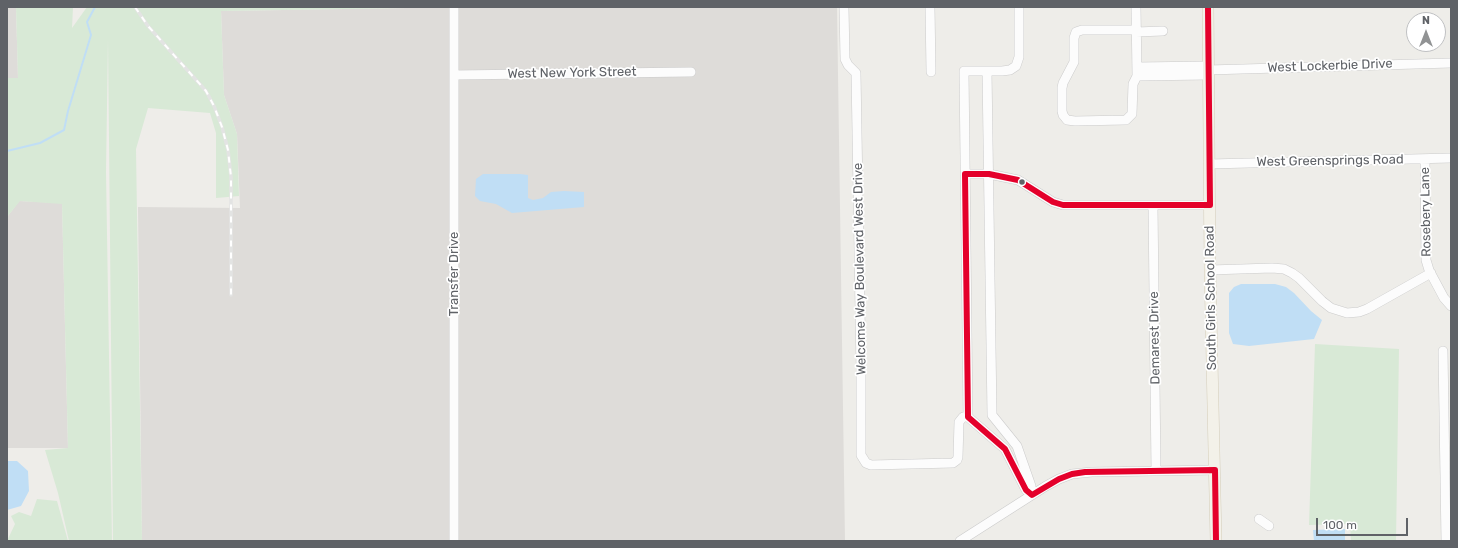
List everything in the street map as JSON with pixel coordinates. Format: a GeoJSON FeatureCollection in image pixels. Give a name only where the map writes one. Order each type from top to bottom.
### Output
{"type":"FeatureCollection","features":[{"type":"Feature","properties":{"kind":"main road","name":"South Girls School Road"},"geometry":{"type":"LineString","coordinates":[[1208,7],[1210,270],[1216,541]]}},
{"type":"Feature","properties":{"kind":"street","name":"Transfer Drive"},"geometry":{"type":"LineString","coordinates":[[454,7],[454,541]]}},
{"type":"Feature","properties":{"kind":"street","name":"Welcome Way Boulevard West Drive"},"geometry":{"type":"LineString","coordinates":[[844,7],[845,59],[848,65],[856,73],[861,329],[861,455],[866,463],[871,465],[951,464],[956,461],[959,455],[959,422],[963,417],[968,416]]}},
{"type":"Feature","properties":{"kind":"street"},"geometry":{"type":"LineString","coordinates":[[930,7],[930,72]]}},
{"type":"Feature","properties":{"kind":"street"},"geometry":{"type":"LineString","coordinates":[[1018,7],[1019,60],[1016,66],[1012,69],[1002,71],[964,71],[968,416],[1005,449],[1026,490],[1032,495]]}},
{"type":"Feature","properties":{"kind":"street"},"geometry":{"type":"LineString","coordinates":[[1136,7],[1136,31],[1137,71],[1133,84],[1133,110],[1130,117],[1126,120],[1067,120],[1062,111],[1062,88],[1066,76],[1074,62],[1074,38],[1076,32],[1082,30],[1136,31],[1164,31]]}},
{"type":"Feature","properties":{"kind":"street","name":"West Lockerbie Drive"},"geometry":{"type":"LineString","coordinates":[[1137,71],[1451,63]]}},
{"type":"Feature","properties":{"kind":"street"},"geometry":{"type":"LineString","coordinates":[[988,71],[992,415],[1017,446],[1032,486],[1032,495]]}},
{"type":"Feature","properties":{"kind":"street","name":"West New York Street"},"geometry":{"type":"LineString","coordinates":[[454,75],[691,72]]}},
{"type":"Feature","properties":{"kind":"street","name":"West Greensprings Road"},"geometry":{"type":"LineString","coordinates":[[1209,164],[1451,158]]}},
{"type":"Feature","properties":{"kind":"street","name":"Rosebery Lane"},"geometry":{"type":"LineString","coordinates":[[1425,159],[1425,254],[1427,266],[1444,298],[1451,306]]}},
{"type":"Feature","properties":{"kind":"street"},"geometry":{"type":"LineString","coordinates":[[965,174],[989,174],[1018,180],[1053,202],[1063,205],[1210,205]]}},
{"type":"Feature","properties":{"kind":"street","name":"Demarest Drive"},"geometry":{"type":"LineString","coordinates":[[1153,205],[1156,471]]}},
{"type":"Feature","properties":{"kind":"street"},"geometry":{"type":"LineString","coordinates":[[1210,270],[1284,269],[1299,278],[1331,308],[1348,313],[1359,312],[1367,309],[1431,273]]}},
{"type":"Feature","properties":{"kind":"street"},"geometry":{"type":"LineString","coordinates":[[1443,351],[1446,541]]}},
{"type":"Feature","properties":{"kind":"street"},"geometry":{"type":"LineString","coordinates":[[960,541],[1058,479],[1072,474],[1092,472],[1215,470]]}},
{"type":"Feature","properties":{"kind":"street"},"geometry":{"type":"LineString","coordinates":[[1259,519],[1269,526]]}},
{"type":"Feature","properties":{"kind":"shaded area"},"geometry":{"type":"Polygon","coordinates":[[[7,7],[16,7],[18,78],[7,78],[7,7]]]}},
{"type":"Feature","properties":{"kind":"shaded area"},"geometry":{"type":"Polygon","coordinates":[[[467,7],[837,7],[845,541],[142,541],[138,207],[240,208],[237,134],[224,95],[221,11],[467,7]]]}},
{"type":"Feature","properties":{"kind":"shaded area"},"geometry":{"type":"Polygon","coordinates":[[[19,201],[62,203],[68,448],[7,448],[7,217],[19,201]]]}},
{"type":"Feature","properties":{"kind":"green space"},"geometry":{"type":"Polygon","coordinates":[[[16,7],[73,7],[72,28],[87,7],[467,7],[221,11],[224,95],[237,134],[239,196],[216,198],[216,133],[210,113],[148,108],[136,149],[142,541],[113,541],[108,39],[106,172],[112,541],[69,541],[58,493],[45,450],[68,448],[62,204],[20,201],[7,217],[7,78],[18,78],[16,7]]]}},
{"type":"Feature","properties":{"kind":"green space"},"geometry":{"type":"Polygon","coordinates":[[[1315,344],[1399,349],[1396,541],[1351,541],[1350,524],[1309,525],[1315,344]]]}},
{"type":"Feature","properties":{"kind":"green space"},"geometry":{"type":"Polygon","coordinates":[[[37,499],[57,501],[68,541],[7,541],[15,524],[11,516],[19,512],[31,516],[37,499]]]}},
{"type":"Feature","properties":{"kind":"water"},"geometry":{"type":"Polygon","coordinates":[[[483,174],[528,175],[528,198],[533,200],[543,198],[551,192],[584,192],[584,207],[512,213],[496,204],[480,201],[475,196],[476,179],[483,174]]]}},
{"type":"Feature","properties":{"kind":"water"},"geometry":{"type":"Polygon","coordinates":[[[1241,284],[1275,284],[1286,287],[1294,293],[1322,320],[1314,339],[1249,346],[1233,344],[1229,333],[1229,293],[1234,287],[1241,284]]]}},
{"type":"Feature","properties":{"kind":"water"},"geometry":{"type":"Polygon","coordinates":[[[7,461],[17,461],[28,471],[29,491],[21,506],[7,510],[7,461]]]}},
{"type":"Feature","properties":{"kind":"water"},"geometry":{"type":"Polygon","coordinates":[[[1345,529],[1345,541],[1314,541],[1313,530],[1345,529]]]}},
{"type":"Feature","properties":{"kind":"waterway"},"geometry":{"type":"LineString","coordinates":[[7,151],[40,143],[64,130],[68,111],[91,35],[87,22],[95,7]]}},
{"type":"Feature","properties":{"kind":"railway"},"geometry":{"type":"LineString","coordinates":[[135,7],[148,26],[206,91],[214,106],[222,127],[228,150],[231,177],[231,295]]}},
{"type":"Feature","properties":{"kind":"transit line"},"geometry":{"type":"LineString","coordinates":[[1208,7],[1210,205],[1063,205],[1053,202],[1018,180],[989,174],[965,174],[968,417],[1005,449],[1026,490],[1032,495],[1059,479],[1072,474],[1085,472],[1215,470],[1216,541]]}}]}
